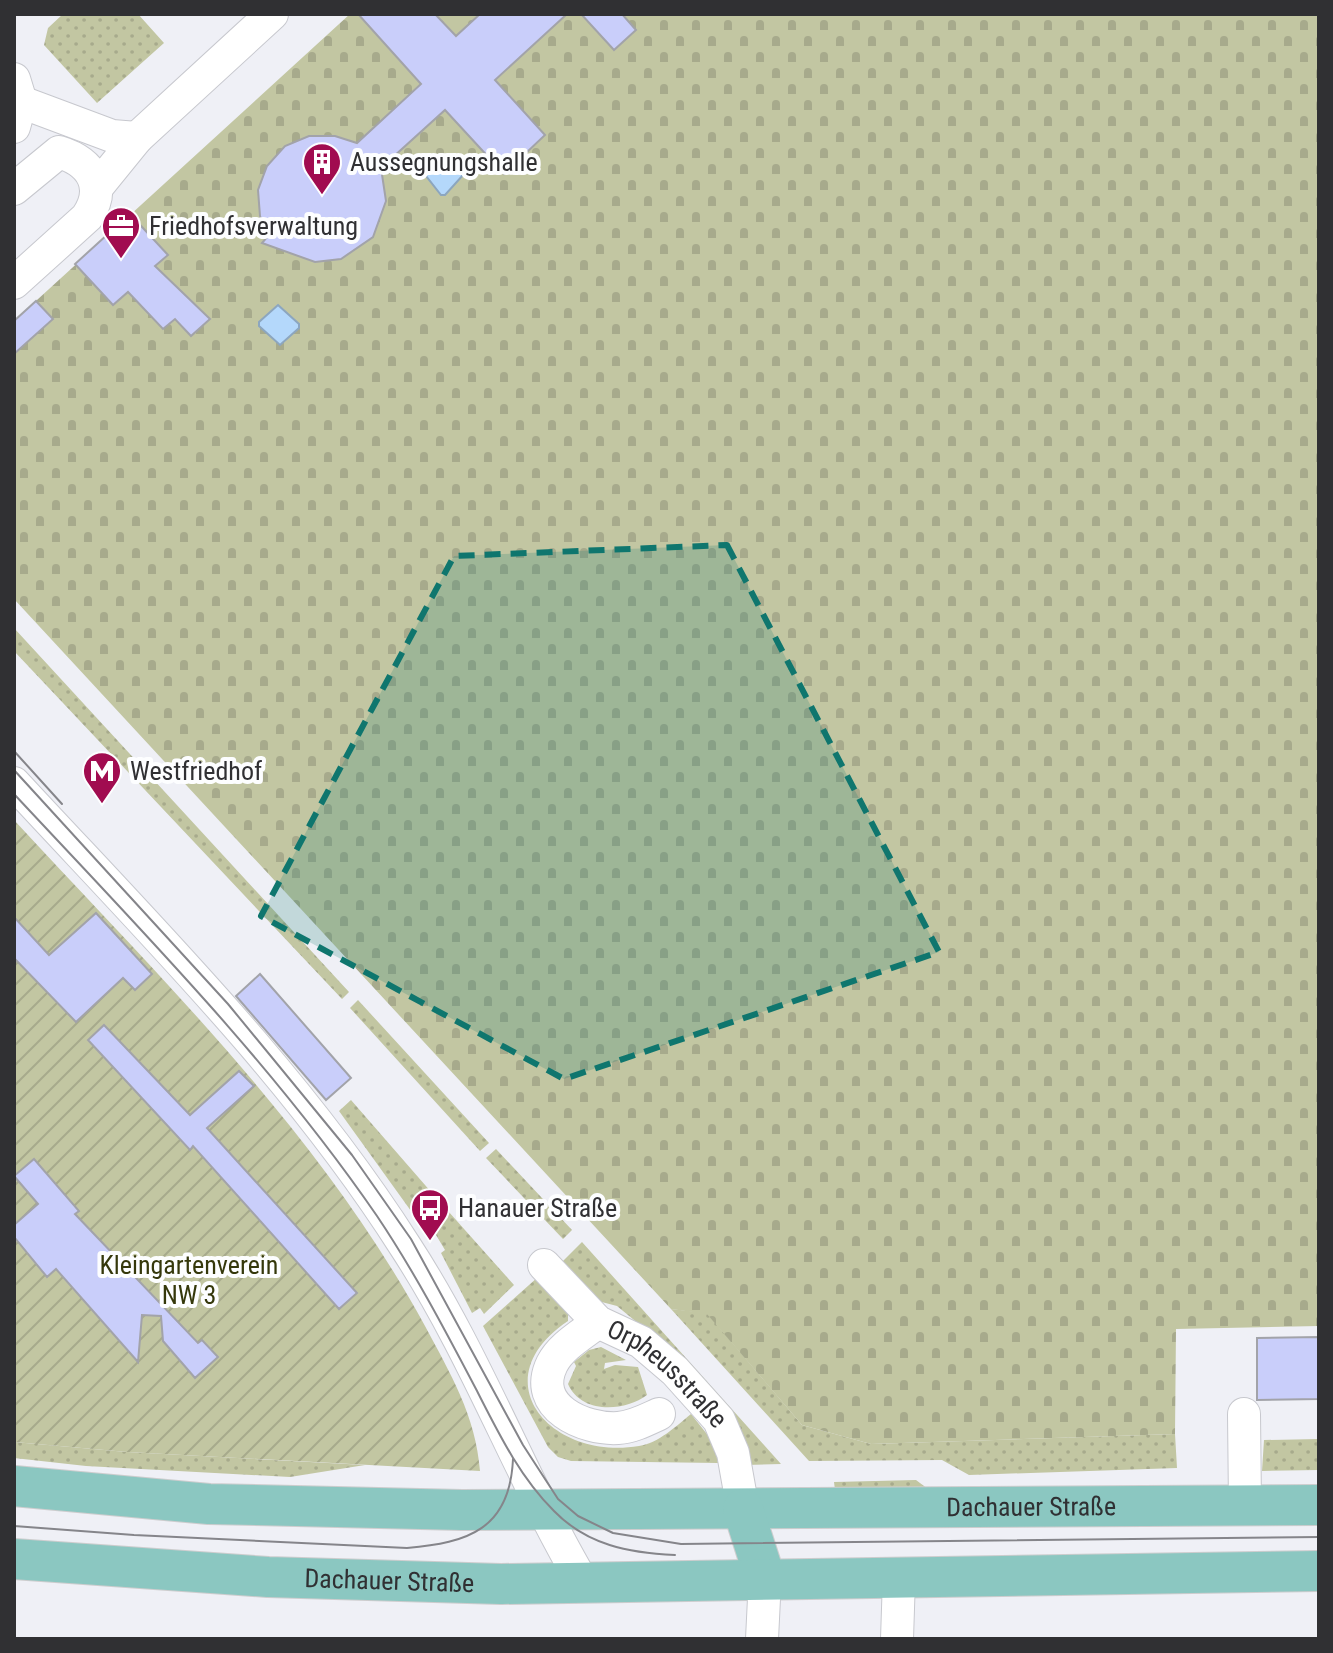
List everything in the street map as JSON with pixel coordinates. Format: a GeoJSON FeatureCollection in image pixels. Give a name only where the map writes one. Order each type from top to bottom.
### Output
{"type":"FeatureCollection","features":[{"type":"Feature","properties":{"kind":"main road","name":"Dachauer Straße"},"geometry":{"type":"LineString","coordinates":[[14,1486],[209,1504],[542,1510],[1319,1505]]}},
{"type":"Feature","properties":{"kind":"main road"},"geometry":{"type":"LineString","coordinates":[[743,1509],[765,1578]]}},
{"type":"Feature","properties":{"kind":"main road","name":"Dachauer Straße"},"geometry":{"type":"LineString","coordinates":[[14,1559],[268,1577],[501,1584],[1319,1571]]}},
{"type":"Feature","properties":{"kind":"street"},"geometry":{"type":"LineString","coordinates":[[98,186],[137,138],[272,14]]}},
{"type":"Feature","properties":{"kind":"street"},"geometry":{"type":"LineString","coordinates":[[16,103],[112,136],[137,138]]}},
{"type":"Feature","properties":{"kind":"street"},"geometry":{"type":"LineString","coordinates":[[57,116],[59,152]]}},
{"type":"Feature","properties":{"kind":"street"},"geometry":{"type":"LineString","coordinates":[[14,189],[41,163],[59,152],[75,157],[90,169],[98,186],[96,204],[87,217],[14,283]]}},
{"type":"Feature","properties":{"kind":"street"},"geometry":{"type":"LineString","coordinates":[[14,783],[224,1010],[372,1196],[436,1298],[513,1446],[542,1510],[583,1583]]}},
{"type":"Feature","properties":{"kind":"street","name":"Orpheusstraße"},"geometry":{"type":"LineString","coordinates":[[544,1265],[598,1322],[641,1342],[675,1371],[719,1420],[733,1453],[743,1509]]}},
{"type":"Feature","properties":{"kind":"street"},"geometry":{"type":"LineString","coordinates":[[598,1322],[565,1348],[551,1365],[548,1377],[553,1401],[566,1416],[602,1427],[634,1425],[659,1414]]}},
{"type":"Feature","properties":{"kind":"street"},"geometry":{"type":"LineString","coordinates":[[1244,1414],[1245,1505]]}},
{"type":"Feature","properties":{"kind":"street"},"geometry":{"type":"LineString","coordinates":[[762,1639],[765,1578]]}},
{"type":"Feature","properties":{"kind":"street"},"geometry":{"type":"LineString","coordinates":[[897,1639],[899,1578]]}},
{"type":"Feature","properties":{"kind":"highlighted area"},"geometry":{"type":"Polygon","coordinates":[[[727,545],[939,952],[564,1079],[261,916],[454,556],[727,545]]]}},
{"type":"Feature","properties":{"kind":"green space"},"geometry":{"type":"Polygon","coordinates":[[[63,14],[138,14],[164,43],[97,103],[44,45],[48,28],[63,14]]]}},
{"type":"Feature","properties":{"kind":"green space","name":"Westfriedhof"},"geometry":{"type":"Polygon","coordinates":[[[350,14],[1319,14],[1319,1326],[1176,1329],[1175,1434],[871,1444],[802,1425],[707,1314],[671,1309],[14,599],[14,321],[350,14]]]}},
{"type":"Feature","properties":{"kind":"green space"},"geometry":{"type":"Polygon","coordinates":[[[14,628],[349,992],[342,999],[14,651],[14,628]]]}},
{"type":"Feature","properties":{"kind":"green space","name":"Kleingartenverein NW 3"},"geometry":{"type":"Polygon","coordinates":[[[14,820],[236,1061],[337,1188],[383,1255],[452,1378],[473,1432],[480,1471],[127,1452],[14,1442],[14,820]]]}},
{"type":"Feature","properties":{"kind":"green space"},"geometry":{"type":"Polygon","coordinates":[[[358,1000],[489,1143],[480,1151],[350,1008],[358,1000]]]}},
{"type":"Feature","properties":{"kind":"green space"},"geometry":{"type":"Polygon","coordinates":[[[351,1100],[432,1193],[411,1211],[339,1111],[351,1100]]]}},
{"type":"Feature","properties":{"kind":"green space"},"geometry":{"type":"Polygon","coordinates":[[[496,1149],[572,1230],[563,1239],[486,1158],[496,1149]]]}},
{"type":"Feature","properties":{"kind":"green space"},"geometry":{"type":"Polygon","coordinates":[[[440,1202],[514,1285],[484,1314],[480,1308],[472,1313],[441,1253],[445,1250],[430,1225],[425,1227],[418,1222],[440,1202]]]}},
{"type":"Feature","properties":{"kind":"green space"},"geometry":{"type":"Polygon","coordinates":[[[582,1242],[781,1464],[746,1465],[662,1343],[617,1306],[594,1300],[560,1264],[582,1242]]]}},
{"type":"Feature","properties":{"kind":"green space"},"geometry":{"type":"Polygon","coordinates":[[[538,1277],[568,1313],[568,1321],[542,1344],[530,1368],[529,1390],[538,1411],[555,1429],[578,1441],[607,1447],[639,1446],[667,1433],[691,1414],[714,1443],[718,1463],[571,1461],[558,1457],[548,1447],[483,1326],[538,1277]]]}},
{"type":"Feature","properties":{"kind":"green space"},"geometry":{"type":"Polygon","coordinates":[[[671,1309],[707,1313],[802,1425],[871,1444],[1175,1434],[1177,1468],[969,1475],[942,1460],[809,1461],[671,1309]]]}},
{"type":"Feature","properties":{"kind":"green space"},"geometry":{"type":"Polygon","coordinates":[[[601,1347],[626,1360],[605,1363],[604,1369],[615,1365],[638,1367],[647,1395],[627,1405],[604,1407],[583,1401],[574,1394],[568,1384],[576,1366],[574,1362],[589,1350],[601,1347]]]}},
{"type":"Feature","properties":{"kind":"green space"},"geometry":{"type":"Polygon","coordinates":[[[1319,1439],[1319,1470],[1262,1471],[1264,1440],[1319,1439]]]}},
{"type":"Feature","properties":{"kind":"green space"},"geometry":{"type":"Polygon","coordinates":[[[14,1442],[127,1452],[365,1465],[290,1477],[86,1466],[14,1458],[14,1442]]]}},
{"type":"Feature","properties":{"kind":"green space"},"geometry":{"type":"Polygon","coordinates":[[[916,1480],[928,1489],[835,1490],[834,1482],[916,1480]]]}},
{"type":"Feature","properties":{"kind":"water"},"geometry":{"type":"Polygon","coordinates":[[[442,155],[447,156],[464,174],[445,195],[441,195],[423,172],[442,155]]]}},
{"type":"Feature","properties":{"kind":"water"},"geometry":{"type":"Polygon","coordinates":[[[278,305],[299,324],[299,328],[280,345],[259,326],[259,322],[278,305]]]}},
{"type":"Feature","properties":{"kind":"building"},"geometry":{"type":"Polygon","coordinates":[[[358,14],[435,14],[456,36],[480,14],[567,14],[495,80],[545,135],[504,174],[445,110],[381,168],[386,201],[373,237],[341,259],[315,262],[262,243],[268,236],[260,216],[258,190],[267,166],[285,146],[309,136],[335,136],[357,143],[421,84],[358,14]]]}},
{"type":"Feature","properties":{"kind":"building"},"geometry":{"type":"Polygon","coordinates":[[[581,14],[622,14],[636,30],[614,50],[581,14]]]}},
{"type":"Feature","properties":{"kind":"building"},"geometry":{"type":"Polygon","coordinates":[[[130,214],[168,255],[155,266],[210,319],[191,336],[175,319],[163,329],[128,292],[113,305],[75,264],[130,214]]]}},
{"type":"Feature","properties":{"kind":"building"},"geometry":{"type":"Polygon","coordinates":[[[36,301],[53,319],[14,354],[14,321],[36,301]]]}},
{"type":"Feature","properties":{"kind":"building"},"geometry":{"type":"Polygon","coordinates":[[[96,913],[152,974],[135,990],[123,978],[76,1022],[14,958],[14,917],[49,955],[96,913]]]}},
{"type":"Feature","properties":{"kind":"building"},"geometry":{"type":"Polygon","coordinates":[[[260,974],[351,1078],[326,1100],[236,996],[260,974]]]}},
{"type":"Feature","properties":{"kind":"building"},"geometry":{"type":"Polygon","coordinates":[[[104,1025],[190,1115],[239,1071],[254,1086],[207,1128],[357,1293],[339,1309],[193,1146],[190,1150],[88,1040],[104,1025]]]}},
{"type":"Feature","properties":{"kind":"building"},"geometry":{"type":"Polygon","coordinates":[[[34,1159],[79,1211],[75,1214],[198,1343],[202,1340],[218,1357],[195,1378],[163,1341],[161,1316],[142,1315],[138,1362],[56,1269],[47,1277],[14,1237],[14,1225],[38,1204],[14,1176],[34,1159]]]}},
{"type":"Feature","properties":{"kind":"building"},"geometry":{"type":"Polygon","coordinates":[[[1319,1337],[1319,1399],[1257,1400],[1257,1338],[1319,1337]]]}},
{"type":"Feature","properties":{"kind":"tram line"},"geometry":{"type":"LineString","coordinates":[[14,751],[62,804]]}},
{"type":"Feature","properties":{"kind":"tram line"},"geometry":{"type":"LineString","coordinates":[[14,770],[228,1004],[352,1155],[411,1239],[523,1445],[558,1499],[578,1516],[613,1533],[681,1544],[1319,1537]]}},
{"type":"Feature","properties":{"kind":"tram line"},"geometry":{"type":"LineString","coordinates":[[14,794],[203,998],[294,1104],[336,1159],[404,1258],[510,1453],[554,1511],[580,1532],[610,1545],[675,1555]]}},
{"type":"Feature","properties":{"kind":"tram line"},"geometry":{"type":"LineString","coordinates":[[14,1526],[134,1535],[407,1548],[429,1546],[467,1536],[494,1517],[504,1502],[513,1459]]}},
{"type":"Feature","properties":{"kind":"place","name":"Aussegnungshalle"},"geometry":{"type":"Point","coordinates":[322,196]}},
{"type":"Feature","properties":{"kind":"place","name":"Friedhofsverwaltung"},"geometry":{"type":"Point","coordinates":[121,260]}},
{"type":"Feature","properties":{"kind":"place","name":"Westfriedhof"},"geometry":{"type":"Point","coordinates":[102,805]}},
{"type":"Feature","properties":{"kind":"place","name":"Hanauer Straße"},"geometry":{"type":"Point","coordinates":[430,1242]}}]}
